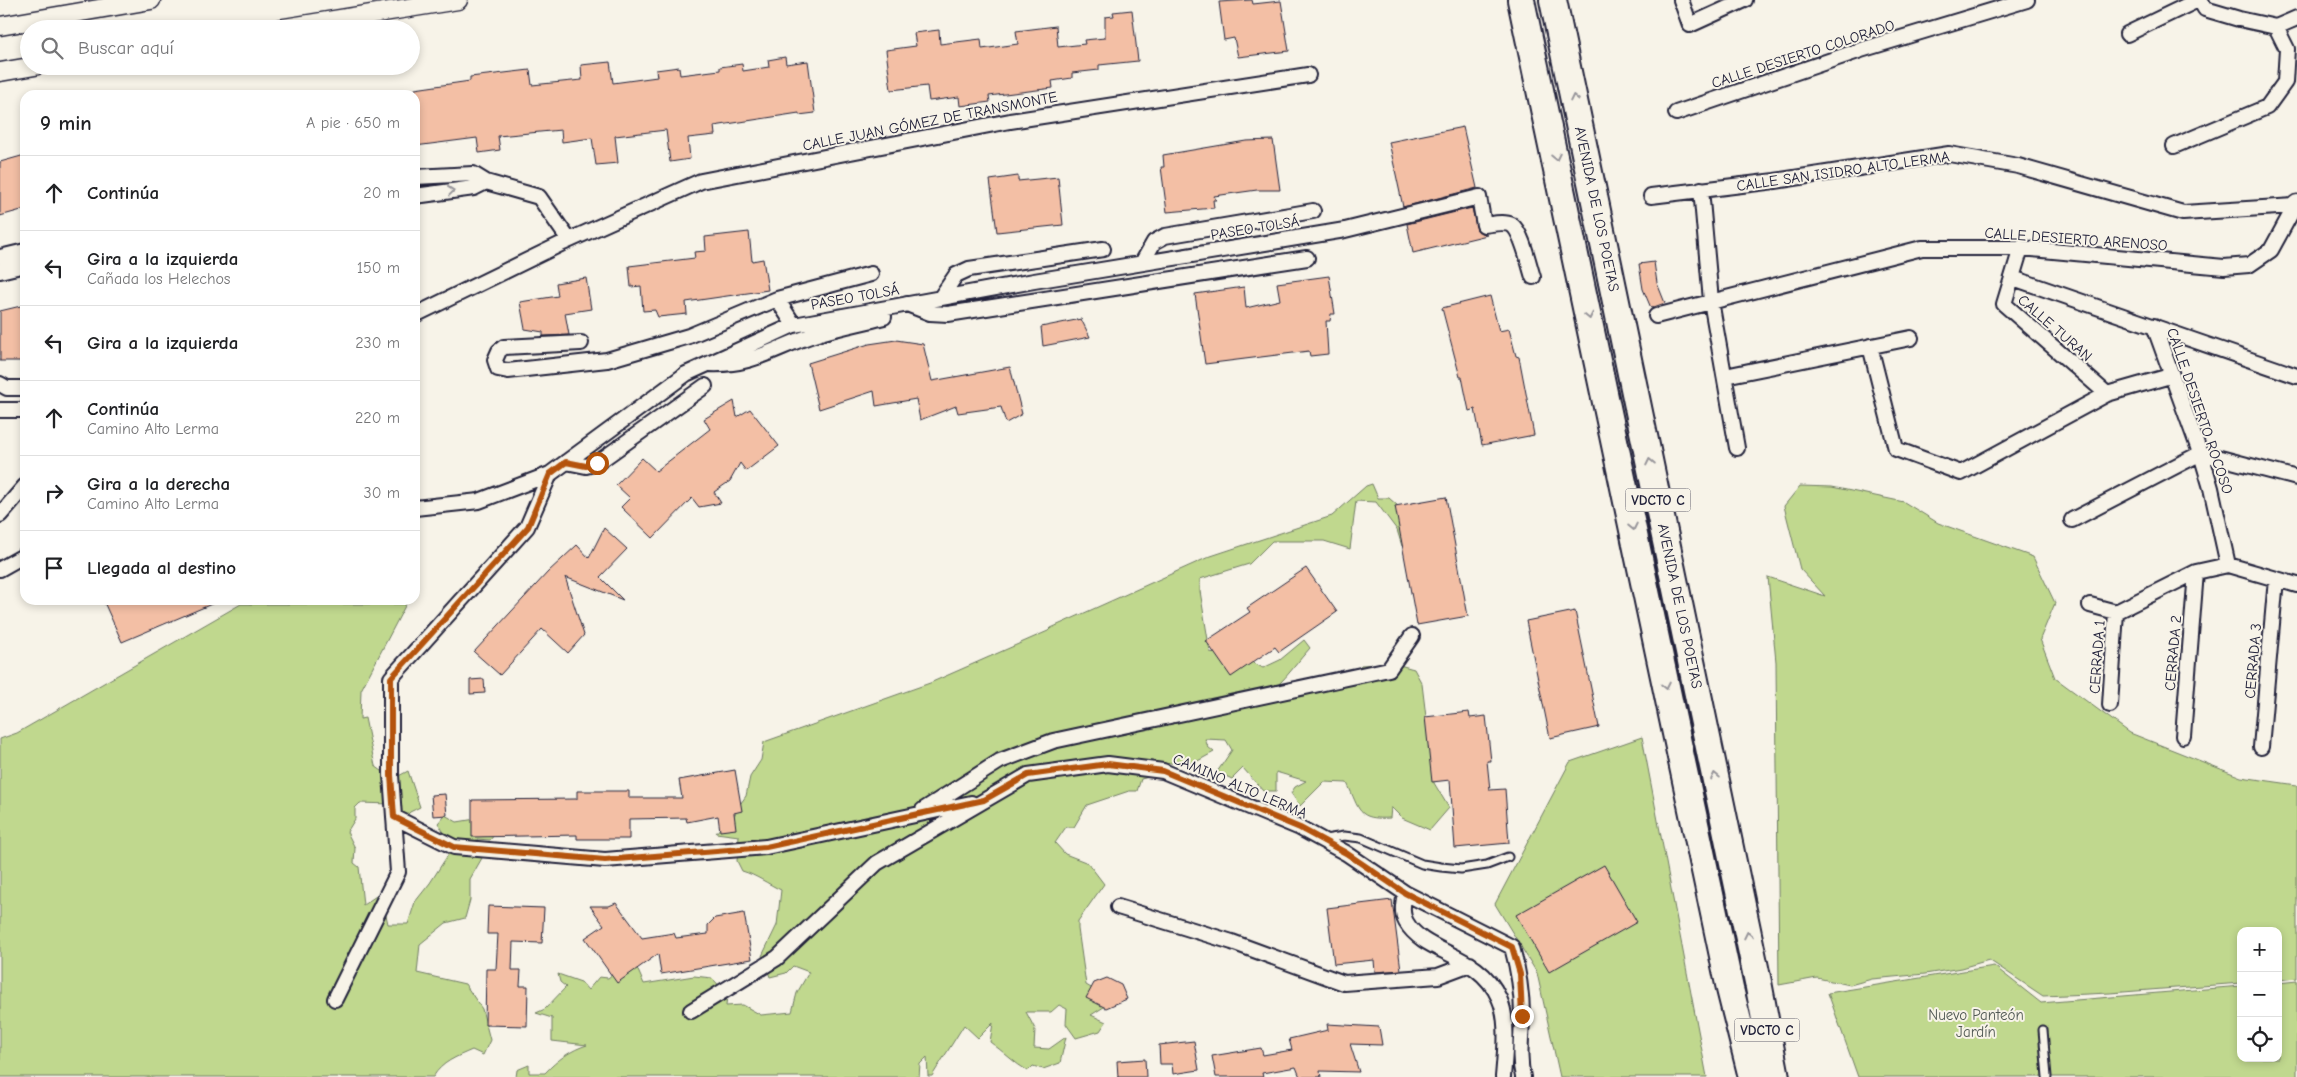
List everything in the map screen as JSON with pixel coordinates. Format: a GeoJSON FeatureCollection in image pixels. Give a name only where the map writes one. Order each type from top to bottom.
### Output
{"type":"FeatureCollection","features":[{"type":"Feature","properties":{"kind":"highway","name":"AVENIDA DE LOS POETAS"},"geometry":{"type":"LineString","coordinates":[[1521,2],[1531,41],[1730,990],[1752,1077]]}},
{"type":"Feature","properties":{"kind":"highway","name":"AVENIDA DE LOS POETAS"},"geometry":{"type":"LineString","coordinates":[[1555,9],[1758,982],[1776,1077]]}},
{"type":"Feature","properties":{"kind":"street"},"geometry":{"type":"LineString","coordinates":[[35,20],[151,0]]}},
{"type":"Feature","properties":{"kind":"street"},"geometry":{"type":"LineString","coordinates":[[334,20],[458,0]]}},
{"type":"Feature","properties":{"kind":"street"},"geometry":{"type":"LineString","coordinates":[[1681,0],[1690,25],[1746,0]]}},
{"type":"Feature","properties":{"kind":"street","name":"CALLE DESIERTO COLORADO"},"geometry":{"type":"LineString","coordinates":[[1676,113],[1861,50],[2026,0]]}},
{"type":"Feature","properties":{"kind":"street"},"geometry":{"type":"LineString","coordinates":[[2127,34],[2199,0],[2204,9],[2276,27],[2297,18]]}},
{"type":"Feature","properties":{"kind":"street"},"geometry":{"type":"LineString","coordinates":[[0,26],[20,23]]}},
{"type":"Feature","properties":{"kind":"street"},"geometry":{"type":"LineString","coordinates":[[2174,146],[2267,107],[2285,82],[2287,49],[2276,27]]}},
{"type":"Feature","properties":{"kind":"street"},"geometry":{"type":"LineString","coordinates":[[0,72],[20,69]]}},
{"type":"Feature","properties":{"kind":"street","name":"CALLE JUAN GÓMEZ DE TRANSMONTE"},"geometry":{"type":"LineString","coordinates":[[420,313],[569,240],[701,181],[1010,121],[1308,75]]}},
{"type":"Feature","properties":{"kind":"street","name":"CALLE SAN ISIDRO ALTO LERMA"},"geometry":{"type":"LineString","coordinates":[[1651,196],[1949,154],[2018,166],[2183,213],[2296,206]]}},
{"type":"Feature","properties":{"kind":"street"},"geometry":{"type":"LineString","coordinates":[[420,177],[473,174],[486,182],[539,197],[569,240]]}},
{"type":"Feature","properties":{"kind":"street"},"geometry":{"type":"LineString","coordinates":[[420,195],[474,188],[486,182]]}},
{"type":"Feature","properties":{"kind":"street"},"geometry":{"type":"LineString","coordinates":[[1701,189],[1711,301],[1737,448]]}},
{"type":"Feature","properties":{"kind":"street","name":"PASEO TOLSÁ"},"geometry":{"type":"LineString","coordinates":[[420,507],[479,501],[550,474],[686,374],[794,325],[1142,263],[1345,230],[1479,197],[1484,225],[1503,223],[1512,226],[1518,232],[1533,277]]}},
{"type":"Feature","properties":{"kind":"street","name":"CALLE DESIERTO ARENOSO"},"geometry":{"type":"LineString","coordinates":[[1656,316],[1922,248],[2021,248],[2224,267],[2249,265],[2271,250],[2296,206]]}},
{"type":"Feature","properties":{"kind":"street"},"geometry":{"type":"LineString","coordinates":[[1142,263],[1154,242],[1166,236],[1313,212]]}},
{"type":"Feature","properties":{"kind":"street","name":"CALLE TURAN"},"geometry":{"type":"LineString","coordinates":[[2021,248],[2004,304],[2107,394]]}},
{"type":"Feature","properties":{"kind":"street"},"geometry":{"type":"LineString","coordinates":[[941,298],[956,275],[969,269],[1103,249]]}},
{"type":"Feature","properties":{"kind":"street"},"geometry":{"type":"LineString","coordinates":[[0,257],[20,252]]}},
{"type":"Feature","properties":{"kind":"street"},"geometry":{"type":"LineString","coordinates":[[906,304],[930,313],[948,314],[1307,258]]}},
{"type":"Feature","properties":{"kind":"street"},"geometry":{"type":"LineString","coordinates":[[0,271],[20,266]]}},
{"type":"Feature","properties":{"kind":"street"},"geometry":{"type":"LineString","coordinates":[[581,343],[504,347],[499,351],[495,360],[498,369],[508,371],[607,360],[688,336],[777,299],[871,274]]}},
{"type":"Feature","properties":{"kind":"street"},"geometry":{"type":"LineString","coordinates":[[2013,278],[2297,376]]}},
{"type":"Feature","properties":{"kind":"street"},"geometry":{"type":"LineString","coordinates":[[777,299],[794,325]]}},
{"type":"Feature","properties":{"kind":"street"},"geometry":{"type":"LineString","coordinates":[[706,364],[731,365],[747,361],[816,334],[884,317]]}},
{"type":"Feature","properties":{"kind":"street","name":"CALLE DESIERTO ROCOSO"},"geometry":{"type":"LineString","coordinates":[[2154,326],[2170,376],[2201,454],[2212,488],[2228,565]]}},
{"type":"Feature","properties":{"kind":"street"},"geometry":{"type":"LineString","coordinates":[[1725,376],[1911,338]]}},
{"type":"Feature","properties":{"kind":"street"},"geometry":{"type":"LineString","coordinates":[[1870,346],[1896,449],[1961,473],[2107,394],[2170,376]]}},
{"type":"Feature","properties":{"kind":"street"},"geometry":{"type":"LineString","coordinates":[[0,384],[7,388],[20,388]]}},
{"type":"Feature","properties":{"kind":"street"},"geometry":{"type":"LineString","coordinates":[[566,462],[586,466],[597,463],[705,386]]}},
{"type":"Feature","properties":{"kind":"street"},"geometry":{"type":"LineString","coordinates":[[0,410],[20,410]]}},
{"type":"Feature","properties":{"kind":"street"},"geometry":{"type":"LineString","coordinates":[[2072,520],[2201,454],[2297,478]]}},
{"type":"Feature","properties":{"kind":"street"},"geometry":{"type":"LineString","coordinates":[[335,999],[398,872],[391,775],[391,678],[528,527],[550,474]]}},
{"type":"Feature","properties":{"kind":"street"},"geometry":{"type":"LineString","coordinates":[[0,515],[20,492]]}},
{"type":"Feature","properties":{"kind":"street"},"geometry":{"type":"LineString","coordinates":[[0,569],[20,558]]}},
{"type":"Feature","properties":{"kind":"street"},"geometry":{"type":"LineString","coordinates":[[2090,605],[2116,612],[2196,572],[2228,565],[2297,585]]}},
{"type":"Feature","properties":{"kind":"street","name":"CERRADA 2"},"geometry":{"type":"LineString","coordinates":[[2183,736],[2196,572]]}},
{"type":"Feature","properties":{"kind":"street","name":"CERRADA 3"},"geometry":{"type":"LineString","coordinates":[[2261,747],[2276,579]]}},
{"type":"Feature","properties":{"kind":"street","name":"CERRADA 1"},"geometry":{"type":"LineString","coordinates":[[2110,705],[2116,612]]}},
{"type":"Feature","properties":{"kind":"street"},"geometry":{"type":"LineString","coordinates":[[914,816],[1000,761],[1044,745],[1389,669],[1412,636]]}},
{"type":"Feature","properties":{"kind":"street","name":"CAMINO ALTO LERMA"},"geometry":{"type":"LineString","coordinates":[[691,1011],[777,958],[877,863],[1028,775],[1108,764],[1163,771],[1300,828],[1346,853],[1405,893],[1512,947],[1520,974],[1522,1016],[1519,1061],[1524,1077]]}},
{"type":"Feature","properties":{"kind":"street"},"geometry":{"type":"LineString","coordinates":[[394,817],[454,847],[605,860],[766,847],[984,800]]}},
{"type":"Feature","properties":{"kind":"street"},"geometry":{"type":"LineString","coordinates":[[1405,893],[1402,910],[1406,922],[1417,936],[1470,964],[1486,978],[1500,998],[1506,1038],[1503,1077]]}},
{"type":"Feature","properties":{"kind":"street"},"geometry":{"type":"LineString","coordinates":[[1118,907],[1232,942],[1344,983],[1438,976],[1470,964]]}},
{"type":"Feature","properties":{"kind":"lane"},"geometry":{"type":"LineString","coordinates":[[1322,839],[1344,836],[1361,838],[1422,864],[1461,869],[1486,865],[1508,857]]}},
{"type":"Feature","properties":{"kind":"lane"},"geometry":{"type":"LineString","coordinates":[[2043,1030],[2047,1077]]}},
{"type":"Feature","properties":{"kind":"green space"},"geometry":{"type":"Polygon","coordinates":[[[1372,484],[1378,498],[1389,498],[1407,514],[1411,549],[1402,546],[1397,530],[1376,502],[1356,501],[1350,549],[1324,541],[1272,541],[1249,564],[1200,579],[1200,591],[1210,652],[1248,660],[1263,668],[1280,660],[1304,640],[1310,648],[1276,687],[1351,676],[1361,665],[1392,663],[1414,669],[1422,684],[1434,783],[1449,808],[1430,830],[1402,818],[1391,807],[1390,818],[1365,815],[1358,806],[1347,783],[1324,782],[1300,806],[1291,793],[1295,787],[1306,781],[1276,772],[1276,791],[1263,791],[1243,768],[1232,779],[1217,772],[1232,750],[1226,740],[1205,739],[1208,747],[1214,752],[1194,763],[1169,763],[1157,775],[1141,779],[1137,791],[1129,791],[1087,805],[1074,827],[1066,827],[1055,843],[1065,854],[1088,863],[1104,884],[1078,921],[1078,929],[1086,985],[1112,1002],[1091,1015],[1106,1022],[1100,1031],[1076,1038],[1066,1024],[1067,1009],[1059,1005],[1051,1012],[1026,1012],[1035,1029],[1034,1048],[1049,1049],[1066,1037],[1060,1063],[1043,1069],[1033,1066],[1028,1071],[990,1042],[993,1023],[978,1038],[964,1025],[932,1076],[928,1076],[927,1057],[920,1064],[919,1077],[516,1077],[517,1070],[529,1065],[529,1073],[545,1073],[564,1056],[587,1045],[552,1041],[552,1018],[536,1013],[545,1009],[566,987],[560,982],[558,974],[581,982],[588,990],[599,977],[608,978],[624,965],[636,966],[644,984],[694,976],[712,978],[727,994],[726,1006],[743,1005],[761,1015],[792,1012],[797,993],[809,972],[793,966],[786,973],[770,977],[762,956],[777,925],[781,890],[742,871],[737,861],[739,836],[716,833],[721,827],[731,823],[738,807],[746,796],[750,777],[761,760],[764,742],[930,683],[1211,556],[1332,516],[1366,486],[1372,484]]]}},
{"type":"Feature","properties":{"kind":"green space"},"geometry":{"type":"Polygon","coordinates":[[[1800,486],[1832,487],[1904,502],[1938,523],[2033,557],[2055,603],[2040,639],[2055,678],[2130,733],[2241,777],[2297,785],[2297,978],[2282,980],[2282,927],[2237,927],[2237,983],[2043,996],[1989,960],[1961,968],[1925,974],[1872,979],[1850,985],[1817,978],[1779,985],[1776,662],[1768,577],[1825,596],[1800,569],[1784,506],[1800,486]]]}},
{"type":"Feature","properties":{"kind":"green space"},"geometry":{"type":"Polygon","coordinates":[[[239,605],[405,605],[361,690],[360,719],[365,718],[375,766],[393,779],[408,771],[420,807],[410,812],[399,823],[390,804],[360,803],[355,808],[355,819],[347,832],[355,848],[354,863],[359,867],[363,905],[382,892],[377,910],[386,915],[388,924],[408,924],[415,902],[430,883],[453,847],[438,823],[445,815],[457,822],[500,815],[502,826],[490,840],[477,839],[482,858],[470,879],[470,900],[465,918],[446,923],[420,944],[417,973],[465,984],[482,1009],[490,1040],[483,1055],[472,1050],[445,1064],[433,1077],[0,1077],[0,739],[17,733],[239,605]]]}},
{"type":"Feature","properties":{"kind":"green space"},"geometry":{"type":"Polygon","coordinates":[[[1642,737],[1707,1077],[1560,1077],[1537,973],[1495,904],[1570,762],[1642,737]]]}},
{"type":"Feature","properties":{"kind":"green space","name":"Nuevo Panteón Jardín"},"geometry":{"type":"Polygon","coordinates":[[[1994,966],[2041,1003],[2237,986],[2237,1062],[2282,1062],[2282,983],[2297,981],[2297,1077],[1858,1077],[1828,993],[1994,966]]]}},
{"type":"Feature","properties":{"kind":"building"},"geometry":{"type":"Polygon","coordinates":[[[1252,0],[1253,4],[1281,1],[1289,51],[1238,57],[1234,38],[1224,40],[1219,2],[1252,0]]]}},
{"type":"Feature","properties":{"kind":"building"},"geometry":{"type":"Polygon","coordinates":[[[1132,10],[1138,61],[1099,65],[1099,70],[1072,73],[1072,78],[1052,81],[1053,88],[989,96],[990,102],[960,106],[959,97],[929,101],[927,86],[891,90],[886,50],[916,46],[914,33],[939,30],[940,44],[981,39],[982,49],[1018,44],[1016,31],[1056,26],[1058,47],[1085,44],[1084,40],[1105,38],[1105,17],[1114,16],[1113,12],[1132,10]]]}},
{"type":"Feature","properties":{"kind":"building"},"geometry":{"type":"Polygon","coordinates":[[[785,57],[786,64],[808,61],[815,113],[799,115],[799,113],[714,126],[715,135],[688,138],[690,159],[670,162],[666,130],[615,136],[618,163],[596,165],[592,138],[562,142],[561,130],[498,136],[500,150],[479,153],[477,138],[420,145],[420,90],[415,89],[470,81],[470,77],[530,70],[532,85],[582,80],[581,65],[610,62],[613,83],[657,77],[656,70],[679,67],[680,75],[720,70],[720,67],[742,64],[743,71],[769,67],[768,60],[785,57]]]}},
{"type":"Feature","properties":{"kind":"building"},"geometry":{"type":"Polygon","coordinates":[[[1463,127],[1477,188],[1403,207],[1389,142],[1463,127]]]}},
{"type":"Feature","properties":{"kind":"building"},"geometry":{"type":"Polygon","coordinates":[[[1273,140],[1280,190],[1257,190],[1214,196],[1216,200],[1213,200],[1214,208],[1167,212],[1161,167],[1164,167],[1163,155],[1246,141],[1273,140]]]}},
{"type":"Feature","properties":{"kind":"building"},"geometry":{"type":"Polygon","coordinates":[[[20,156],[20,210],[0,216],[0,162],[20,156]]]}},
{"type":"Feature","properties":{"kind":"building"},"geometry":{"type":"Polygon","coordinates":[[[1018,176],[1018,181],[1058,177],[1063,225],[997,232],[990,180],[1018,176]]]}},
{"type":"Feature","properties":{"kind":"building"},"geometry":{"type":"Polygon","coordinates":[[[1472,208],[1477,230],[1487,235],[1413,253],[1407,224],[1472,208]]]}},
{"type":"Feature","properties":{"kind":"building"},"geometry":{"type":"Polygon","coordinates":[[[749,232],[752,261],[763,259],[768,290],[686,302],[687,314],[658,317],[655,310],[643,311],[641,286],[631,287],[629,266],[695,258],[694,252],[706,251],[705,237],[749,232]]]}},
{"type":"Feature","properties":{"kind":"building"},"geometry":{"type":"Polygon","coordinates":[[[1654,262],[1657,283],[1665,303],[1651,308],[1643,289],[1639,264],[1654,262]]]}},
{"type":"Feature","properties":{"kind":"building"},"geometry":{"type":"Polygon","coordinates":[[[1329,276],[1335,314],[1331,314],[1330,321],[1326,321],[1328,354],[1310,356],[1309,351],[1205,364],[1195,294],[1244,287],[1246,308],[1280,300],[1277,283],[1329,276]]]}},
{"type":"Feature","properties":{"kind":"building"},"geometry":{"type":"Polygon","coordinates":[[[586,278],[591,309],[565,313],[569,335],[543,336],[543,332],[525,329],[520,302],[558,296],[556,283],[586,278]]]}},
{"type":"Feature","properties":{"kind":"building"},"geometry":{"type":"Polygon","coordinates":[[[1490,296],[1499,331],[1509,329],[1516,356],[1519,357],[1534,435],[1482,445],[1475,409],[1469,411],[1462,377],[1460,377],[1442,308],[1490,296]]]}},
{"type":"Feature","properties":{"kind":"building"},"geometry":{"type":"Polygon","coordinates":[[[20,306],[20,361],[0,361],[0,311],[20,306]]]}},
{"type":"Feature","properties":{"kind":"building"},"geometry":{"type":"Polygon","coordinates":[[[1081,319],[1090,337],[1043,346],[1041,327],[1081,319]]]}},
{"type":"Feature","properties":{"kind":"building"},"geometry":{"type":"Polygon","coordinates":[[[896,340],[923,344],[932,381],[1010,367],[1022,414],[1006,423],[1001,407],[958,413],[956,406],[920,420],[916,399],[876,406],[874,391],[819,409],[808,363],[869,344],[896,340]]]}},
{"type":"Feature","properties":{"kind":"building"},"geometry":{"type":"Polygon","coordinates":[[[734,401],[737,417],[750,409],[779,446],[746,471],[740,463],[730,481],[714,492],[721,503],[699,507],[692,498],[653,538],[621,507],[630,498],[616,485],[642,458],[656,471],[710,429],[704,419],[734,401]]]}},
{"type":"Feature","properties":{"kind":"building"},"geometry":{"type":"Polygon","coordinates":[[[1446,497],[1468,616],[1417,625],[1395,506],[1446,497]]]}},
{"type":"Feature","properties":{"kind":"building"},"geometry":{"type":"Polygon","coordinates":[[[604,528],[627,549],[600,577],[623,600],[565,577],[584,635],[568,653],[542,629],[500,675],[474,652],[548,572],[577,545],[589,558],[604,528]]]}},
{"type":"Feature","properties":{"kind":"building"},"geometry":{"type":"Polygon","coordinates":[[[1306,568],[1337,612],[1279,652],[1275,647],[1231,677],[1206,641],[1250,612],[1247,608],[1306,568]]]}},
{"type":"Feature","properties":{"kind":"building"},"geometry":{"type":"Polygon","coordinates":[[[105,605],[209,605],[122,642],[105,605]]]}},
{"type":"Feature","properties":{"kind":"building"},"geometry":{"type":"Polygon","coordinates":[[[1575,611],[1599,727],[1550,738],[1526,621],[1575,611]]]}},
{"type":"Feature","properties":{"kind":"building"},"geometry":{"type":"Polygon","coordinates":[[[484,679],[485,693],[470,694],[470,680],[484,679]]]}},
{"type":"Feature","properties":{"kind":"building"},"geometry":{"type":"Polygon","coordinates":[[[1469,712],[1470,718],[1486,716],[1491,761],[1487,761],[1490,790],[1505,789],[1509,843],[1455,848],[1450,780],[1432,782],[1425,717],[1469,712]]]}},
{"type":"Feature","properties":{"kind":"building"},"geometry":{"type":"Polygon","coordinates":[[[735,770],[742,811],[734,813],[736,829],[720,831],[718,816],[687,822],[686,818],[629,819],[629,839],[577,839],[577,835],[472,837],[472,800],[577,799],[577,791],[629,791],[629,798],[682,798],[679,780],[735,770]]]}},
{"type":"Feature","properties":{"kind":"building"},"geometry":{"type":"Polygon","coordinates":[[[445,794],[447,815],[433,816],[431,795],[445,794]]]}},
{"type":"Feature","properties":{"kind":"building"},"geometry":{"type":"Polygon","coordinates":[[[1604,865],[1637,922],[1549,972],[1516,915],[1604,865]]]}},
{"type":"Feature","properties":{"kind":"building"},"geometry":{"type":"Polygon","coordinates":[[[1392,900],[1401,970],[1375,972],[1374,960],[1334,964],[1327,908],[1392,900]]]}},
{"type":"Feature","properties":{"kind":"building"},"geometry":{"type":"Polygon","coordinates":[[[616,903],[642,938],[674,933],[676,938],[708,934],[708,925],[715,918],[744,913],[752,959],[661,974],[658,954],[617,983],[585,938],[604,925],[590,906],[609,906],[616,903]]]}},
{"type":"Feature","properties":{"kind":"building"},"geometry":{"type":"Polygon","coordinates":[[[488,906],[544,908],[542,943],[513,942],[512,970],[521,970],[520,986],[528,986],[527,1026],[485,1025],[486,969],[496,969],[498,934],[487,934],[488,906]]]}},
{"type":"Feature","properties":{"kind":"building"},"geometry":{"type":"Polygon","coordinates":[[[1107,978],[1121,985],[1127,999],[1106,1008],[1086,998],[1094,983],[1107,978]]]}},
{"type":"Feature","properties":{"kind":"building"},"geometry":{"type":"Polygon","coordinates":[[[1327,1024],[1379,1027],[1382,1045],[1350,1044],[1359,1072],[1320,1071],[1321,1077],[1300,1077],[1296,1067],[1262,1073],[1263,1077],[1216,1077],[1212,1056],[1261,1048],[1263,1055],[1292,1050],[1289,1039],[1328,1030],[1327,1024]]]}},
{"type":"Feature","properties":{"kind":"building"},"geometry":{"type":"Polygon","coordinates":[[[1194,1041],[1199,1070],[1173,1074],[1172,1064],[1160,1064],[1159,1045],[1194,1041]]]}},
{"type":"Feature","properties":{"kind":"building"},"geometry":{"type":"Polygon","coordinates":[[[1145,1059],[1146,1077],[1118,1077],[1117,1061],[1145,1059]]]}},
{"type":"Feature","properties":{"kind":"route"},"geometry":{"type":"LineString","coordinates":[[597,463],[586,466],[566,462],[550,474],[528,527],[391,678],[391,775],[394,817],[454,847],[605,860],[766,847],[984,800],[1028,775],[1108,764],[1163,771],[1322,839],[1405,893],[1512,947],[1520,974],[1522,1016]]}}]}
